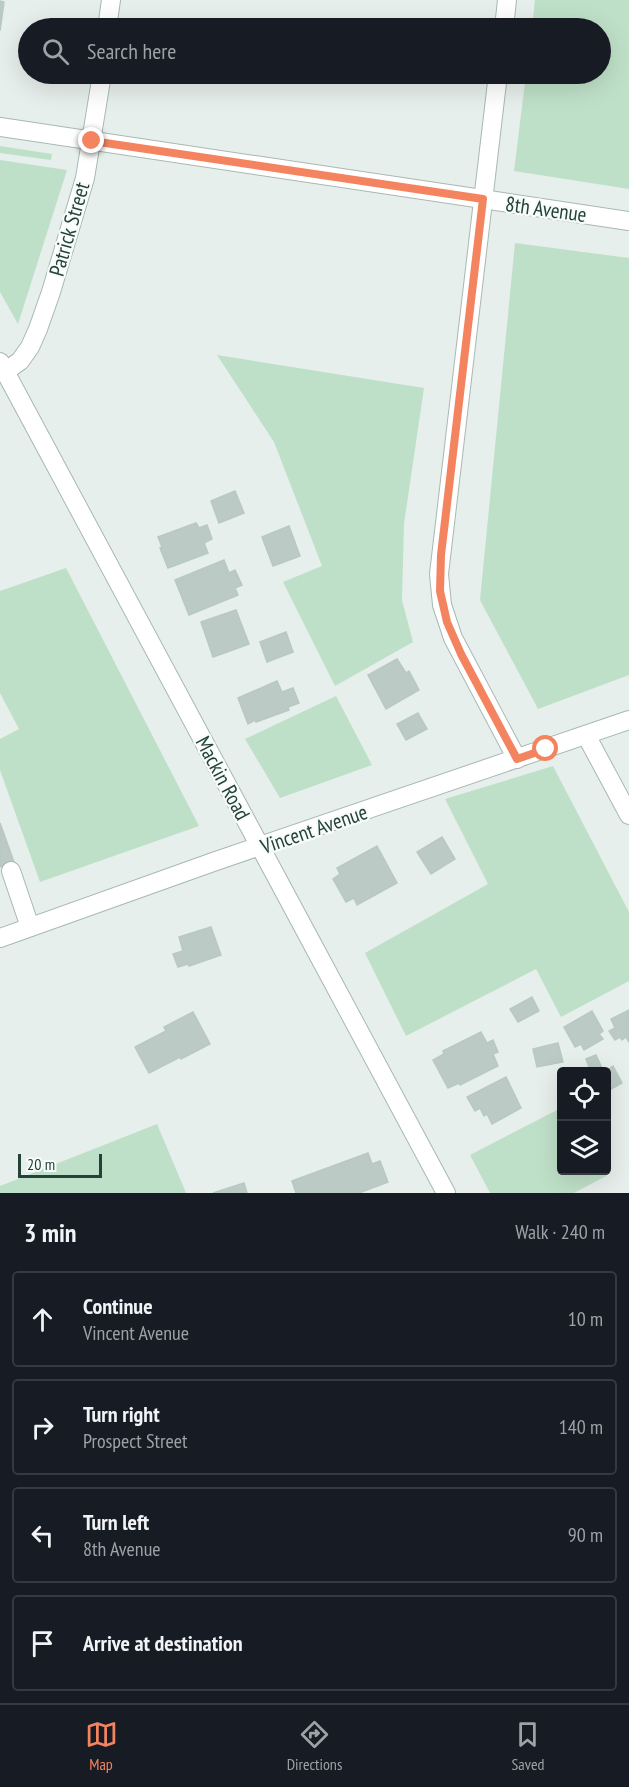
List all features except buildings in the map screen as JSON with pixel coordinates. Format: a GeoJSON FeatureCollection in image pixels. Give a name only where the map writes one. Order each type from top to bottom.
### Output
{"type":"FeatureCollection","features":[{"type":"Feature","properties":{"kind":"street"},"geometry":{"type":"LineString","coordinates":[[108,18],[111,0]]}},
{"type":"Feature","properties":{"kind":"street"},"geometry":{"type":"LineString","coordinates":[[505,18],[507,0]]}},
{"type":"Feature","properties":{"kind":"street","name":"Patrick Street"},"geometry":{"type":"LineString","coordinates":[[3,367],[20,361],[38,329],[85,178],[101,84]]}},
{"type":"Feature","properties":{"kind":"street"},"geometry":{"type":"LineString","coordinates":[[497,84],[441,555],[440,591],[444,614],[453,638],[517,759]]}},
{"type":"Feature","properties":{"kind":"street","name":"8th Avenue"},"geometry":{"type":"LineString","coordinates":[[0,127],[629,221]]}},
{"type":"Feature","properties":{"kind":"street","name":"Mackin Road"},"geometry":{"type":"LineString","coordinates":[[3,367],[446,1193]]}},
{"type":"Feature","properties":{"kind":"street","name":"Vincent Avenue"},"geometry":{"type":"LineString","coordinates":[[0,938],[629,720]]}},
{"type":"Feature","properties":{"kind":"street"},"geometry":{"type":"LineString","coordinates":[[586,735],[629,815]]}},
{"type":"Feature","properties":{"kind":"street"},"geometry":{"type":"LineString","coordinates":[[10,871],[30,927]]}},
{"type":"Feature","properties":{"kind":"green space"},"geometry":{"type":"Polygon","coordinates":[[[535,0],[629,0],[629,189],[514,171],[525,84],[611,84],[611,18],[533,18],[535,0]]]}},
{"type":"Feature","properties":{"kind":"green space"},"geometry":{"type":"Polygon","coordinates":[[[0,146],[52,154],[51,160],[0,153],[0,146]]]}},
{"type":"Feature","properties":{"kind":"green space"},"geometry":{"type":"Polygon","coordinates":[[[0,160],[67,170],[18,324],[0,292],[0,160]]]}},
{"type":"Feature","properties":{"kind":"green space"},"geometry":{"type":"Polygon","coordinates":[[[515,243],[629,258],[629,675],[538,709],[480,600],[515,243]]]}},
{"type":"Feature","properties":{"kind":"green space"},"geometry":{"type":"Polygon","coordinates":[[[217,355],[424,388],[404,524],[402,600],[413,642],[335,686],[283,582],[322,566],[274,442],[217,355]]]}},
{"type":"Feature","properties":{"kind":"green space"},"geometry":{"type":"Polygon","coordinates":[[[66,568],[199,826],[40,882],[0,770],[0,739],[19,729],[0,693],[0,591],[66,568]]]}},
{"type":"Feature","properties":{"kind":"green space"},"geometry":{"type":"Polygon","coordinates":[[[336,696],[372,765],[280,798],[245,739],[336,696]]]}},
{"type":"Feature","properties":{"kind":"green space"},"geometry":{"type":"Polygon","coordinates":[[[553,766],[629,912],[629,981],[561,1017],[536,969],[406,1036],[365,953],[488,884],[445,799],[553,766]]]}},
{"type":"Feature","properties":{"kind":"green space"},"geometry":{"type":"Polygon","coordinates":[[[557,1110],[557,1175],[606,1176],[574,1193],[490,1193],[470,1155],[557,1110]]]}},
{"type":"Feature","properties":{"kind":"green space"},"geometry":{"type":"Polygon","coordinates":[[[157,1124],[186,1193],[0,1193],[0,1186],[157,1124]]]}},
{"type":"Feature","properties":{"kind":"route"},"geometry":{"type":"LineString","coordinates":[[92,141],[483,199],[441,555],[440,591],[442,605],[453,638],[517,759],[546,749]]}}]}
